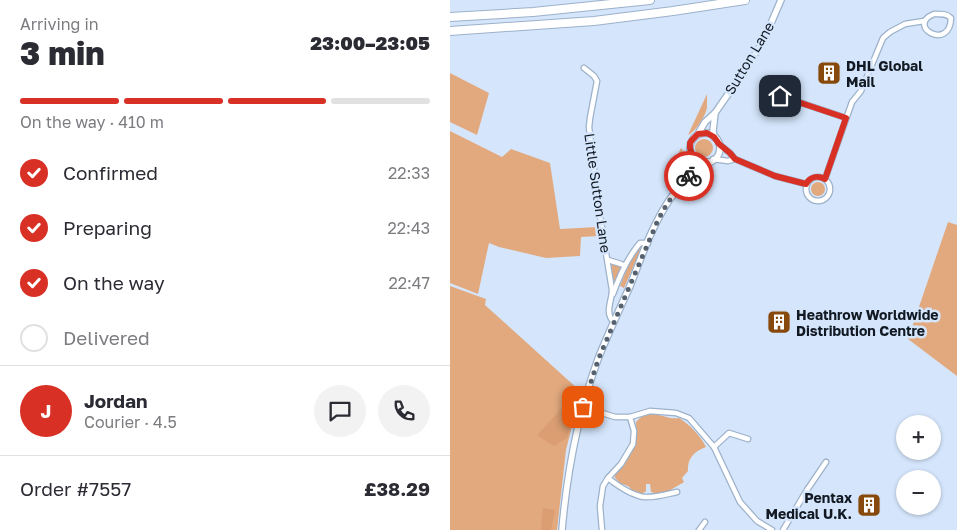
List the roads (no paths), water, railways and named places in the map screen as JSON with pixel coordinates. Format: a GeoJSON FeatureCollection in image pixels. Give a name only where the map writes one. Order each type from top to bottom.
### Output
{"type":"FeatureCollection","features":[{"type":"Feature","properties":{"kind":"highway"},"geometry":{"type":"LineString","coordinates":[[450,17],[542,11],[650,0]]}},
{"type":"Feature","properties":{"kind":"highway"},"geometry":{"type":"LineString","coordinates":[[450,31],[594,21],[745,0]]}},
{"type":"Feature","properties":{"kind":"street","name":"Sutton Lane"},"geometry":{"type":"LineString","coordinates":[[698,134],[705,122],[715,113],[762,42],[781,0]]}},
{"type":"Feature","properties":{"kind":"street"},"geometry":{"type":"LineString","coordinates":[[825,179],[852,102],[861,91],[883,38],[905,24],[924,21],[927,17],[934,14],[948,15],[950,25],[948,29],[938,36],[927,31],[924,21]]}},
{"type":"Feature","properties":{"kind":"street","name":"Little Sutton Lane"},"geometry":{"type":"LineString","coordinates":[[584,68],[598,81],[589,127],[594,154],[594,179],[608,260],[612,297],[608,313],[614,322]]}},
{"type":"Feature","properties":{"kind":"street"},"geometry":{"type":"LineString","coordinates":[[763,90],[846,118]]}},
{"type":"Feature","properties":{"kind":"street"},"geometry":{"type":"LineString","coordinates":[[714,137],[715,113]]}},
{"type":"Feature","properties":{"kind":"street"},"geometry":{"type":"LineString","coordinates":[[688,178],[692,162],[690,143],[698,134],[707,133],[714,137],[735,159],[775,176],[806,184]]}},
{"type":"Feature","properties":{"kind":"street"},"geometry":{"type":"LineString","coordinates":[[562,530],[570,460],[583,407],[598,360],[658,220],[668,202],[688,178],[698,172],[718,154],[719,144]]}},
{"type":"Feature","properties":{"kind":"street"},"geometry":{"type":"LineString","coordinates":[[692,156],[704,163],[735,159]]}},
{"type":"Feature","properties":{"kind":"street"},"geometry":{"type":"LineString","coordinates":[[818,176],[825,179],[830,186],[829,194],[823,200],[815,201],[811,199],[806,192],[808,181],[818,176]]}},
{"type":"Feature","properties":{"kind":"street"},"geometry":{"type":"LineString","coordinates":[[612,297],[625,266],[638,244],[642,242],[648,243]]}},
{"type":"Feature","properties":{"kind":"street"},"geometry":{"type":"LineString","coordinates":[[608,260],[625,266]]}},
{"type":"Feature","properties":{"kind":"street"},"geometry":{"type":"LineString","coordinates":[[583,407],[614,417],[630,416],[650,411],[676,413],[689,418],[714,447],[740,502],[757,521],[772,530]]}},
{"type":"Feature","properties":{"kind":"street"},"geometry":{"type":"LineString","coordinates":[[602,530],[600,506],[603,486],[621,464],[633,444],[634,431],[630,416]]}},
{"type":"Feature","properties":{"kind":"street"},"geometry":{"type":"LineString","coordinates":[[714,447],[729,433],[748,439]]}},
{"type":"Feature","properties":{"kind":"street"},"geometry":{"type":"LineString","coordinates":[[783,530],[826,462]]}},
{"type":"Feature","properties":{"kind":"street"},"geometry":{"type":"LineString","coordinates":[[608,478],[622,488],[644,497],[677,492]]}},
{"type":"Feature","properties":{"kind":"street"},"geometry":{"type":"LineString","coordinates":[[699,530],[705,522]]}},
{"type":"Feature","properties":{"kind":"place","name":"DHL Global Mail"},"geometry":{"type":"Point","coordinates":[829,73]}},
{"type":"Feature","properties":{"kind":"place","name":"Heathrow Worldwide Distribution Centre"},"geometry":{"type":"Point","coordinates":[779,322]}},
{"type":"Feature","properties":{"kind":"place","name":"Pentax Medical U.K."},"geometry":{"type":"Point","coordinates":[869,505]}}]}
